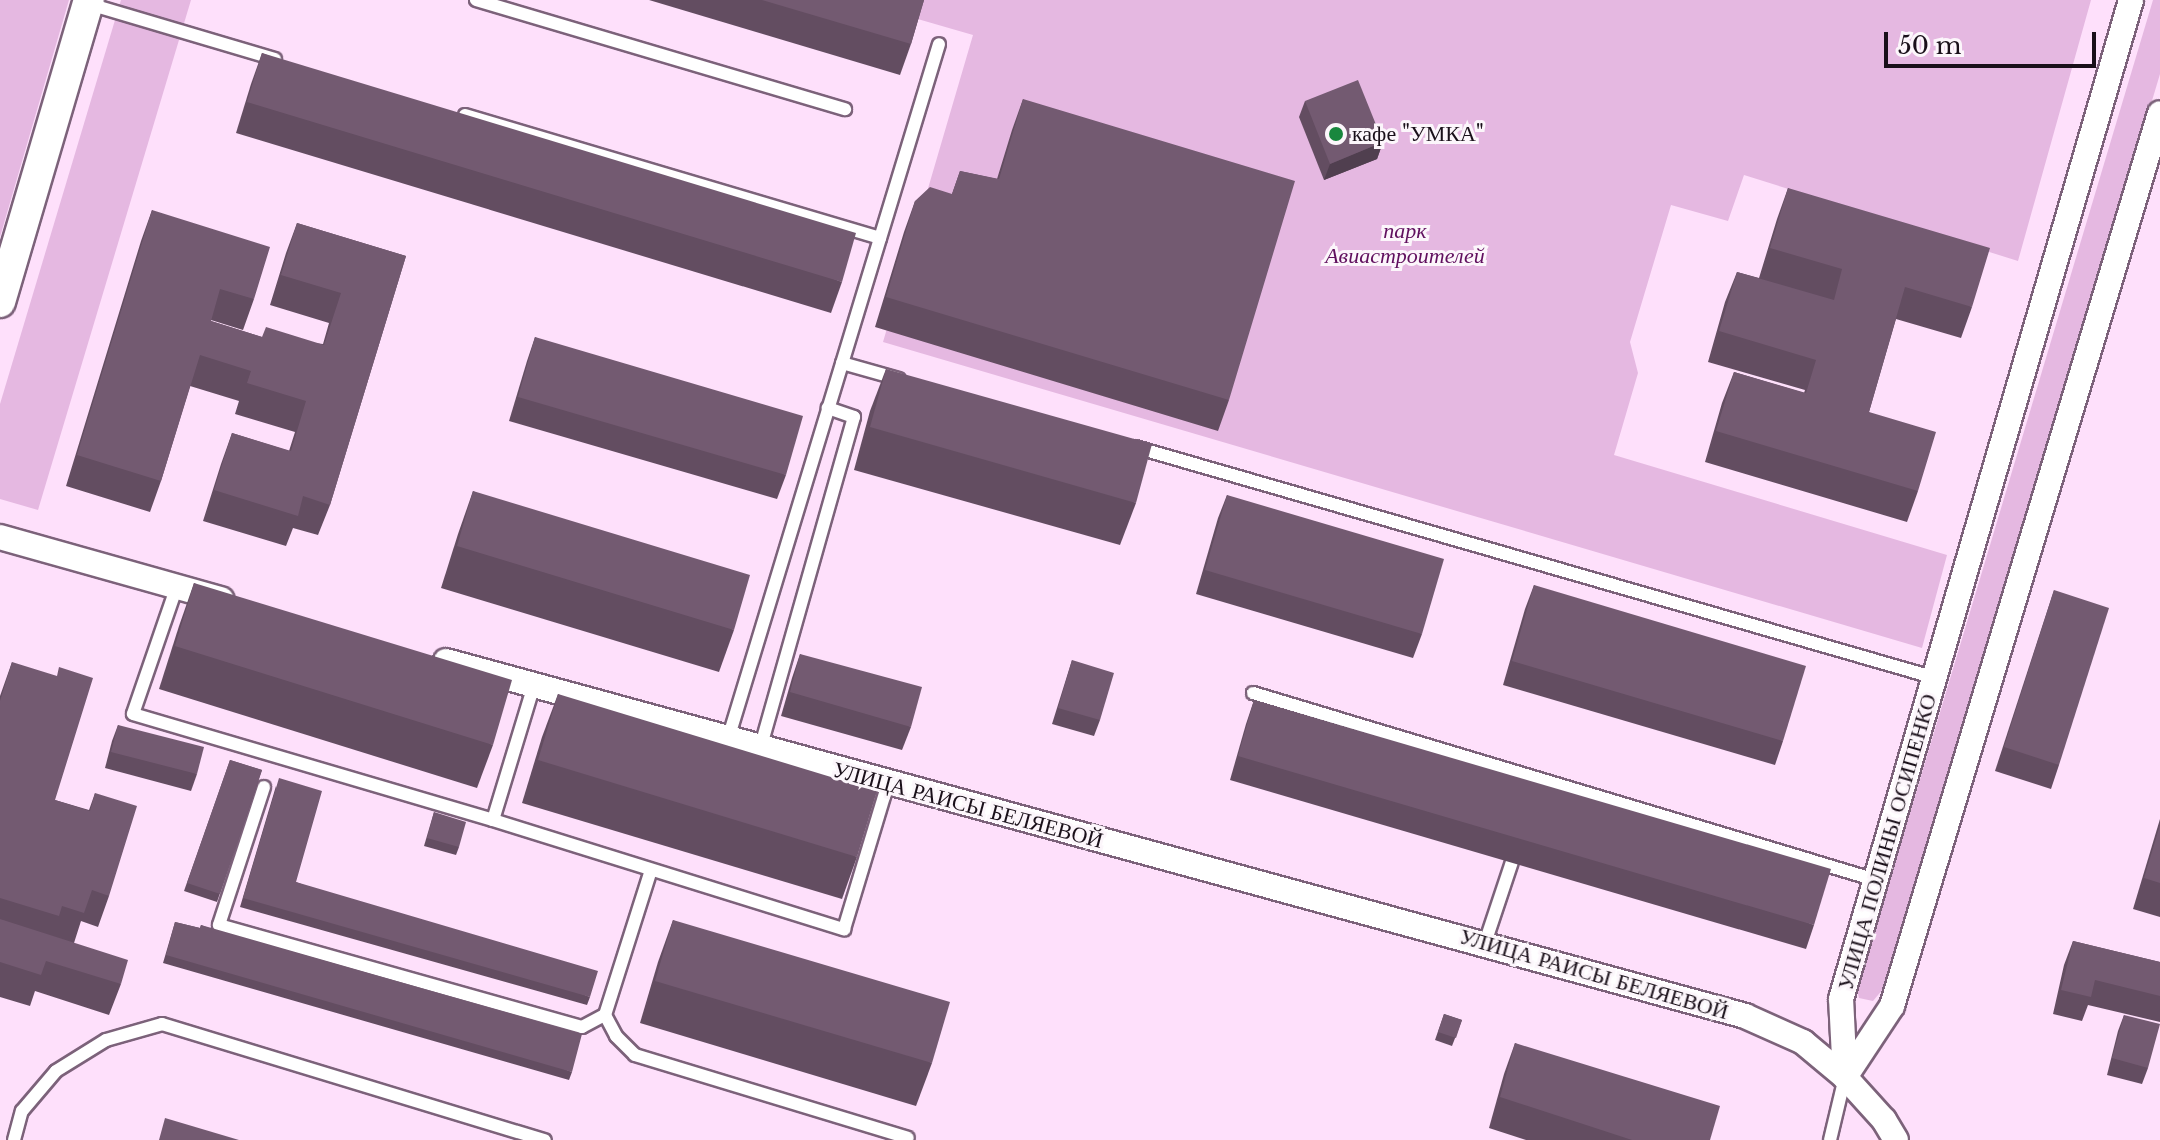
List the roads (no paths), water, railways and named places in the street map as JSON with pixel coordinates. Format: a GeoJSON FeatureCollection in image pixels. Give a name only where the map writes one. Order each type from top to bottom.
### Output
{"type":"FeatureCollection","features":[{"type":"Feature","properties":{"kind":"street","name":"УЛИЦА ПОЛИНЫ ОСИПЕНКО"},"geometry":{"type":"LineString","coordinates":[[1845,1077],[1841,999],[2131,0]]}},
{"type":"Feature","properties":{"kind":"street"},"geometry":{"type":"LineString","coordinates":[[0,302],[88,2]]}},
{"type":"Feature","properties":{"kind":"street"},"geometry":{"type":"LineString","coordinates":[[1845,1077],[1892,1006],[2160,113]]}},
{"type":"Feature","properties":{"kind":"street"},"geometry":{"type":"LineString","coordinates":[[0,537],[251,607]]}},
{"type":"Feature","properties":{"kind":"street","name":"УЛИЦА РАИСЫ БЕЛЯЕВОЙ"},"geometry":{"type":"LineString","coordinates":[[429,656],[1745,1016],[1803,1042],[1845,1077],[1884,1120],[1896,1140]]}},
{"type":"Feature","properties":{"kind":"lane"},"geometry":{"type":"LineString","coordinates":[[476,0],[845,109]]}},
{"type":"Feature","properties":{"kind":"lane"},"geometry":{"type":"LineString","coordinates":[[88,2],[288,63]]}},
{"type":"Feature","properties":{"kind":"lane"},"geometry":{"type":"LineString","coordinates":[[728,739],[939,44]]}},
{"type":"Feature","properties":{"kind":"lane"},"geometry":{"type":"LineString","coordinates":[[455,112],[880,238]]}},
{"type":"Feature","properties":{"kind":"lane"},"geometry":{"type":"LineString","coordinates":[[842,363],[918,385]]}},
{"type":"Feature","properties":{"kind":"lane"},"geometry":{"type":"LineString","coordinates":[[760,749],[854,417],[828,408]]}},
{"type":"Feature","properties":{"kind":"lane"},"geometry":{"type":"LineString","coordinates":[[1115,441],[1936,678]]}},
{"type":"Feature","properties":{"kind":"lane"},"geometry":{"type":"LineString","coordinates":[[177,586],[133,714],[493,820],[844,929],[888,783]]}},
{"type":"Feature","properties":{"kind":"lane"},"geometry":{"type":"LineString","coordinates":[[493,820],[534,685]]}},
{"type":"Feature","properties":{"kind":"lane"},"geometry":{"type":"LineString","coordinates":[[1253,693],[1876,880]]}},
{"type":"Feature","properties":{"kind":"lane"},"geometry":{"type":"LineString","coordinates":[[1531,792],[1535,778]]}},
{"type":"Feature","properties":{"kind":"lane"},"geometry":{"type":"LineString","coordinates":[[264,787],[219,925],[582,1027],[605,1015],[651,870]]}},
{"type":"Feature","properties":{"kind":"lane"},"geometry":{"type":"LineString","coordinates":[[1485,943],[1512,862]]}},
{"type":"Feature","properties":{"kind":"lane"},"geometry":{"type":"LineString","coordinates":[[605,1015],[616,1036],[635,1055],[908,1138]]}},
{"type":"Feature","properties":{"kind":"lane"},"geometry":{"type":"LineString","coordinates":[[14,1140],[22,1111],[56,1071],[106,1040],[162,1024],[545,1140]]}},
{"type":"Feature","properties":{"kind":"lane"},"geometry":{"type":"LineString","coordinates":[[1830,1140],[1845,1077]]}},
{"type":"Feature","properties":{"kind":"place","name":"кафе \"УМКА\""},"geometry":{"type":"Point","coordinates":[1336,134]}},
{"type":"Feature","properties":{"kind":"park label","name":"парк Авиастроителей"},"geometry":{"type":"Point","coordinates":[1405,242]}}]}
